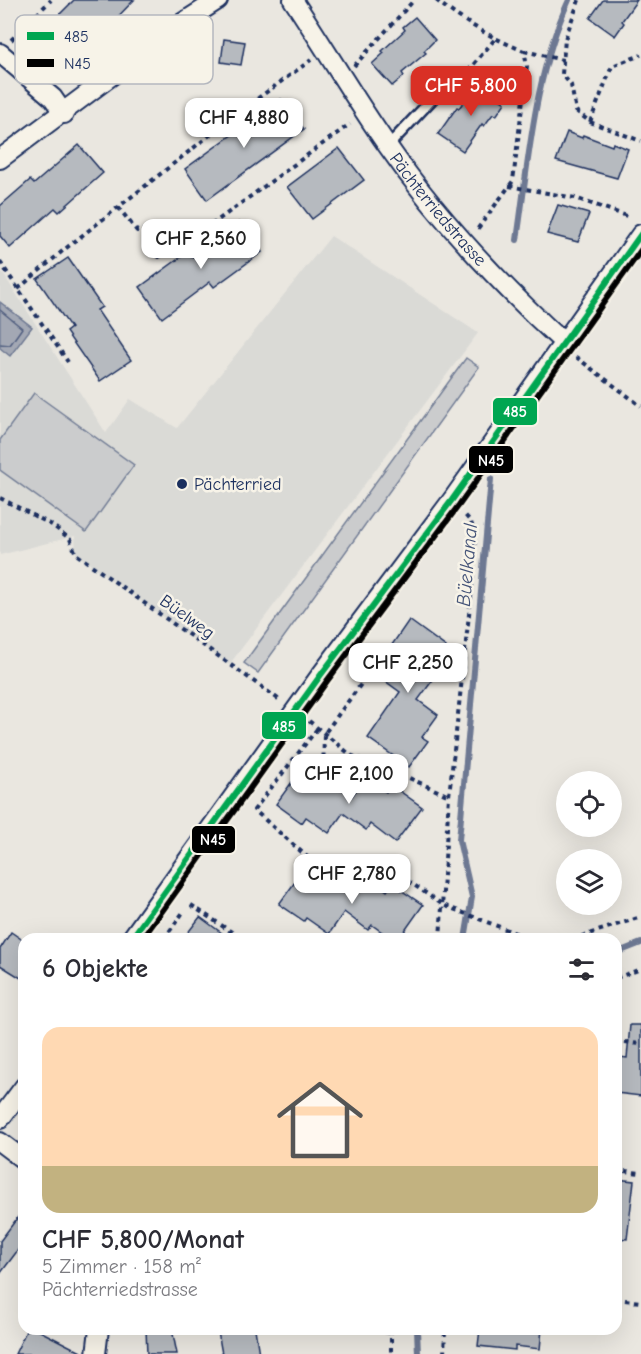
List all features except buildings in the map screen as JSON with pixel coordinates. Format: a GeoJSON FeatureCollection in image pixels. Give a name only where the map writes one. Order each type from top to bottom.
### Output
{"type":"FeatureCollection","features":[{"type":"Feature","properties":{"kind":"street"},"geometry":{"type":"LineString","coordinates":[[195,15],[218,0]]}},
{"type":"Feature","properties":{"kind":"street","name":"Pächterriedstrasse"},"geometry":{"type":"LineString","coordinates":[[293,0],[388,146],[441,216],[562,344]]}},
{"type":"Feature","properties":{"kind":"street"},"geometry":{"type":"LineString","coordinates":[[4,48],[15,59]]}},
{"type":"Feature","properties":{"kind":"street"},"geometry":{"type":"LineString","coordinates":[[39,84],[64,114]]}},
{"type":"Feature","properties":{"kind":"street"},"geometry":{"type":"LineString","coordinates":[[0,159],[103,84]]}},
{"type":"Feature","properties":{"kind":"street"},"geometry":{"type":"LineString","coordinates":[[135,933],[320,676],[452,500],[641,234]]}},
{"type":"Feature","properties":{"kind":"street"},"geometry":{"type":"LineString","coordinates":[[0,1119],[18,1095]]}},
{"type":"Feature","properties":{"kind":"street"},"geometry":{"type":"LineString","coordinates":[[0,1142],[18,1156]]}},
{"type":"Feature","properties":{"kind":"street"},"geometry":{"type":"LineString","coordinates":[[96,1354],[98,1335]]}},
{"type":"Feature","properties":{"kind":"lane"},"geometry":{"type":"LineString","coordinates":[[388,146],[455,75]]}},
{"type":"Feature","properties":{"kind":"path"},"geometry":{"type":"LineString","coordinates":[[36,15],[51,0]]}},
{"type":"Feature","properties":{"kind":"path"},"geometry":{"type":"LineString","coordinates":[[343,77],[414,0]]}},
{"type":"Feature","properties":{"kind":"path"},"geometry":{"type":"LineString","coordinates":[[436,0],[443,2],[455,16],[495,39],[524,51],[563,60]]}},
{"type":"Feature","properties":{"kind":"path"},"geometry":{"type":"LineString","coordinates":[[579,0],[565,39],[562,74],[571,85],[576,111],[590,122],[641,141]]}},
{"type":"Feature","properties":{"kind":"path"},"geometry":{"type":"LineString","coordinates":[[4,48],[15,37]]}},
{"type":"Feature","properties":{"kind":"path"},"geometry":{"type":"LineString","coordinates":[[18,289],[243,109],[326,50]]}},
{"type":"Feature","properties":{"kind":"path"},"geometry":{"type":"LineString","coordinates":[[467,243],[513,181],[527,66],[524,51]]}},
{"type":"Feature","properties":{"kind":"path"},"geometry":{"type":"LineString","coordinates":[[590,122],[612,66],[641,55]]}},
{"type":"Feature","properties":{"kind":"path"},"geometry":{"type":"LineString","coordinates":[[118,207],[137,231],[151,232],[154,236],[153,250],[159,257],[178,242],[207,228],[366,112]]}},
{"type":"Feature","properties":{"kind":"path"},"geometry":{"type":"LineString","coordinates":[[509,186],[574,198],[627,216]]}},
{"type":"Feature","properties":{"kind":"path"},"geometry":{"type":"LineString","coordinates":[[0,262],[68,362]]}},
{"type":"Feature","properties":{"kind":"path"},"geometry":{"type":"LineString","coordinates":[[562,344],[641,406]]}},
{"type":"Feature","properties":{"kind":"path","name":"Büelweg"},"geometry":{"type":"LineString","coordinates":[[0,498],[52,525],[70,539],[76,554],[281,702]]}},
{"type":"Feature","properties":{"kind":"path"},"geometry":{"type":"LineString","coordinates":[[441,933],[449,796],[474,567],[475,535],[471,522],[460,509]]}},
{"type":"Feature","properties":{"kind":"path"},"geometry":{"type":"LineString","coordinates":[[323,776],[324,734],[384,653]]}},
{"type":"Feature","properties":{"kind":"path"},"geometry":{"type":"LineString","coordinates":[[308,720],[352,756],[387,768],[449,796]]}},
{"type":"Feature","properties":{"kind":"path"},"geometry":{"type":"LineString","coordinates":[[317,729],[254,810],[313,862],[398,874],[443,905],[517,933]]}},
{"type":"Feature","properties":{"kind":"path"},"geometry":{"type":"LineString","coordinates":[[191,905],[233,933]]}},
{"type":"Feature","properties":{"kind":"path"},"geometry":{"type":"LineString","coordinates":[[168,933],[184,911]]}},
{"type":"Feature","properties":{"kind":"path"},"geometry":{"type":"LineString","coordinates":[[592,933],[641,917]]}},
{"type":"Feature","properties":{"kind":"path"},"geometry":{"type":"LineString","coordinates":[[622,976],[641,969]]}},
{"type":"Feature","properties":{"kind":"path"},"geometry":{"type":"LineString","coordinates":[[622,1042],[641,1044]]}},
{"type":"Feature","properties":{"kind":"path"},"geometry":{"type":"LineString","coordinates":[[622,1171],[641,1173]]}},
{"type":"Feature","properties":{"kind":"path"},"geometry":{"type":"LineString","coordinates":[[622,1300],[641,1302]]}},
{"type":"Feature","properties":{"kind":"path"},"geometry":{"type":"LineString","coordinates":[[391,1335],[391,1354]]}},
{"type":"Feature","properties":{"kind":"path"},"geometry":{"type":"LineString","coordinates":[[444,1354],[446,1335]]}},
{"type":"Feature","properties":{"kind":"shaded area","name":"Pächterried"},"geometry":{"type":"Polygon","coordinates":[[[331,236],[478,333],[229,665],[76,554],[75,536],[0,555],[0,269],[106,433],[130,399],[177,428],[331,236]]]}},
{"type":"Feature","properties":{"kind":"shaded area"},"geometry":{"type":"Polygon","coordinates":[[[466,358],[479,367],[258,673],[244,663],[466,358]]]}},
{"type":"Feature","properties":{"kind":"shaded area"},"geometry":{"type":"Polygon","coordinates":[[[34,393],[134,465],[86,532],[0,470],[0,440],[34,393]]]}},
{"type":"Feature","properties":{"kind":"water"},"geometry":{"type":"Polygon","coordinates":[[[0,302],[32,327],[10,356],[0,348],[0,302]]]}},
{"type":"Feature","properties":{"kind":"waterway"},"geometry":{"type":"LineString","coordinates":[[517,240],[529,148],[540,88],[557,29],[569,0]]}},
{"type":"Feature","properties":{"kind":"waterway","name":"Büelkanal"},"geometry":{"type":"LineString","coordinates":[[466,933],[472,897],[459,840],[491,479]]}},
{"type":"Feature","properties":{"kind":"waterway"},"geometry":{"type":"LineString","coordinates":[[622,951],[641,943]]}},
{"type":"Feature","properties":{"kind":"waterway"},"geometry":{"type":"LineString","coordinates":[[417,1335],[418,1354]]}},
{"type":"Feature","properties":{"kind":"transit line","name":"485"},"geometry":{"type":"LineString","coordinates":[[135,933],[320,676],[452,500],[641,234]]}},
{"type":"Feature","properties":{"kind":"transit line","name":"N45"},"geometry":{"type":"LineString","coordinates":[[146,933],[327,681],[459,505],[641,250]]}},
{"type":"Feature","properties":{"kind":"place","name":"Pächterried"},"geometry":{"type":"Point","coordinates":[182,484]}}]}
